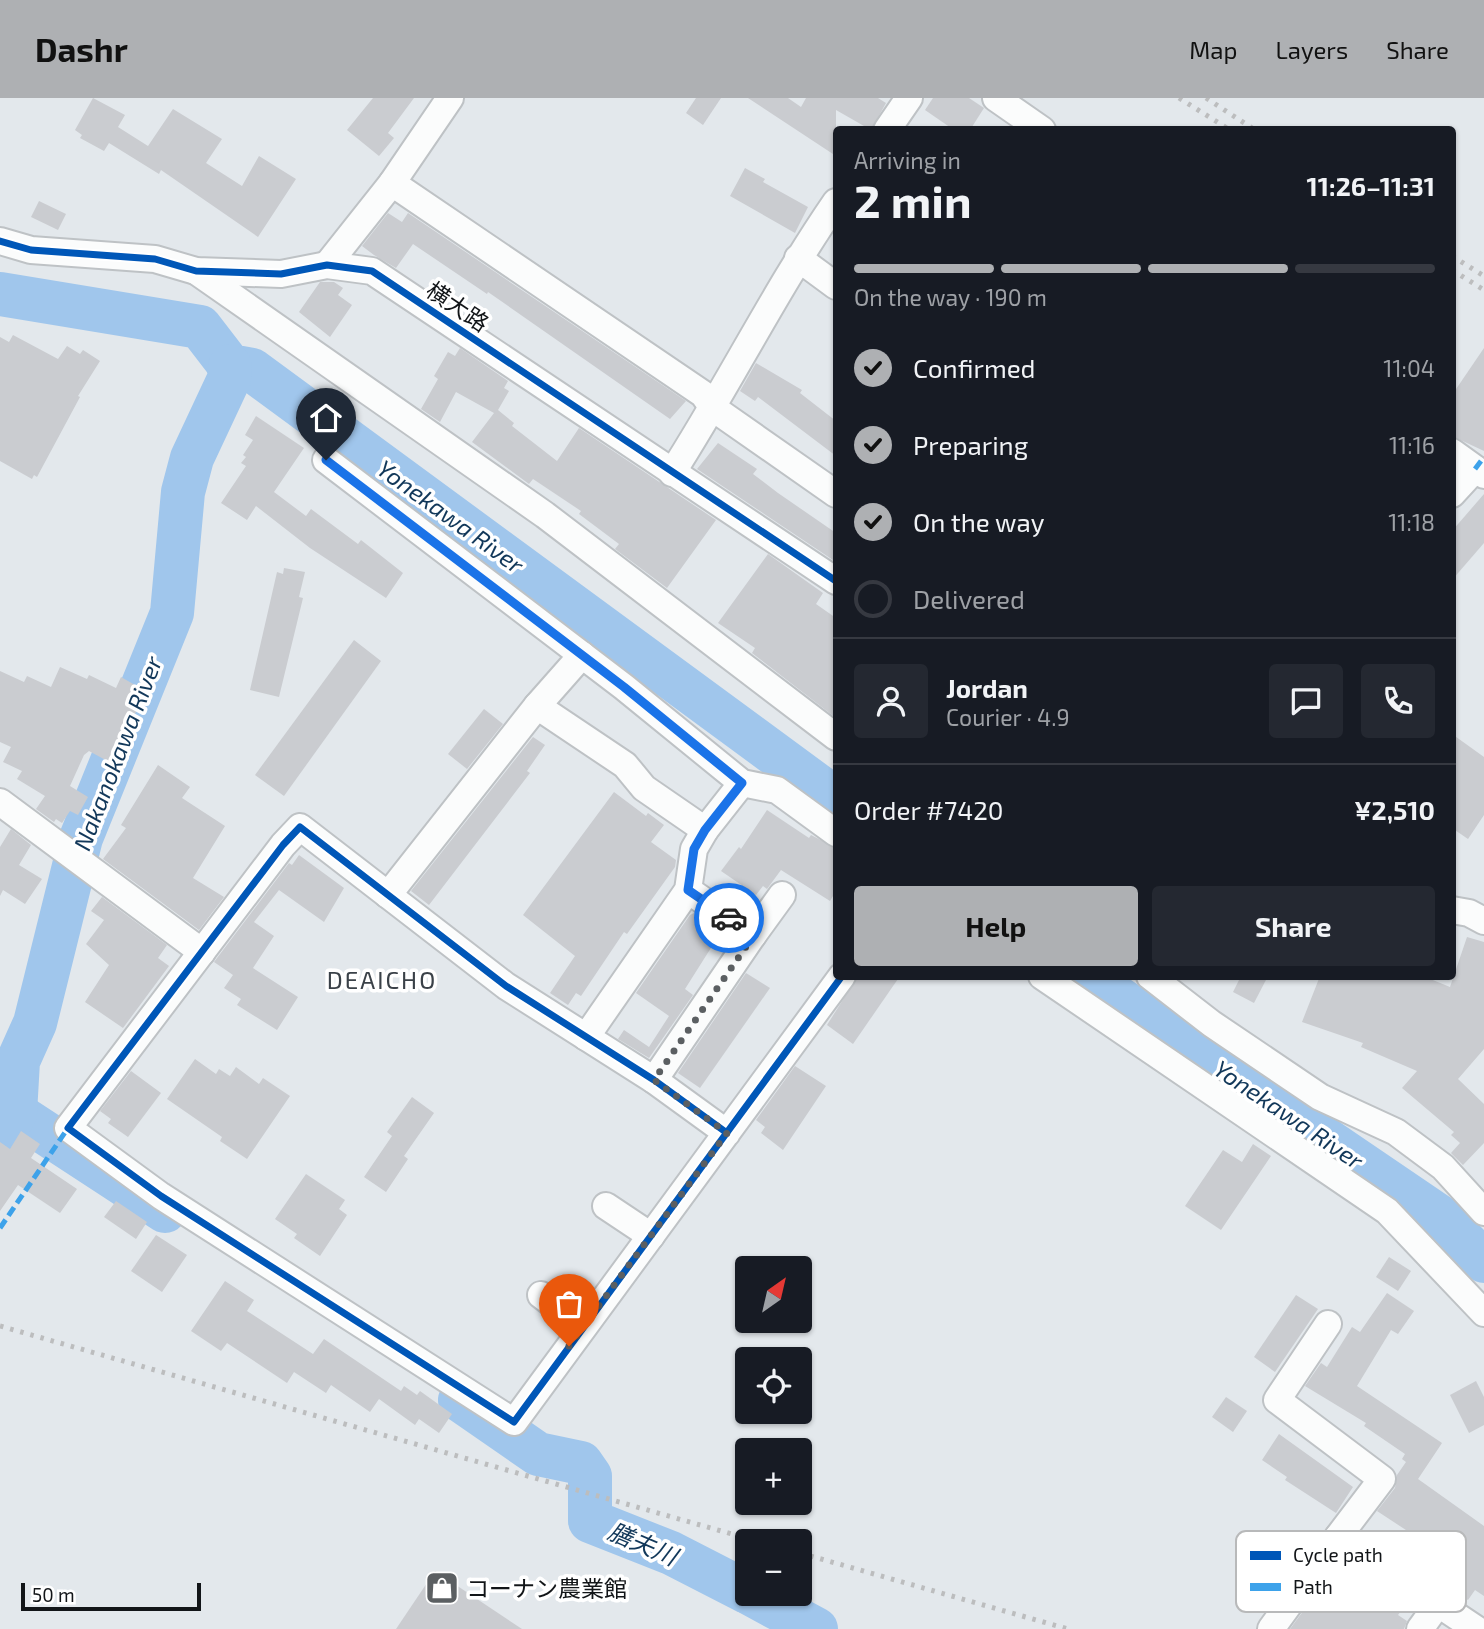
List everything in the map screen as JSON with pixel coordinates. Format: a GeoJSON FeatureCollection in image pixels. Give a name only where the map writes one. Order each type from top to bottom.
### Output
{"type":"FeatureCollection","features":[{"type":"Feature","properties":{"kind":"street"},"geometry":{"type":"LineString","coordinates":[[327,265],[393,183],[450,98]]}},
{"type":"Feature","properties":{"kind":"street"},"geometry":{"type":"LineString","coordinates":[[890,126],[909,98]]}},
{"type":"Feature","properties":{"kind":"street"},"geometry":{"type":"LineString","coordinates":[[996,98],[1036,126]]}},
{"type":"Feature","properties":{"kind":"street"},"geometry":{"type":"LineString","coordinates":[[393,183],[703,394],[713,408],[833,492]]}},
{"type":"Feature","properties":{"kind":"street"},"geometry":{"type":"LineString","coordinates":[[672,473],[713,408],[797,258],[833,206]]}},
{"type":"Feature","properties":{"kind":"street","name":"横大路"},"geometry":{"type":"LineString","coordinates":[[0,241],[31,250],[155,259],[196,271],[281,274],[327,265],[372,271],[833,579]]}},
{"type":"Feature","properties":{"kind":"street"},"geometry":{"type":"LineString","coordinates":[[797,258],[833,284]]}},
{"type":"Feature","properties":{"kind":"street"},"geometry":{"type":"LineString","coordinates":[[196,271],[545,515],[833,735]]}},
{"type":"Feature","properties":{"kind":"street"},"geometry":{"type":"LineString","coordinates":[[1456,455],[1480,472],[1456,491]]}},
{"type":"Feature","properties":{"kind":"street"},"geometry":{"type":"LineString","coordinates":[[326,460],[582,655],[742,783],[777,790],[833,831]]}},
{"type":"Feature","properties":{"kind":"street"},"geometry":{"type":"LineString","coordinates":[[388,895],[537,706],[582,655]]}},
{"type":"Feature","properties":{"kind":"street"},"geometry":{"type":"LineString","coordinates":[[537,706],[625,765],[644,788],[705,830]]}},
{"type":"Feature","properties":{"kind":"street"},"geometry":{"type":"LineString","coordinates":[[586,1037],[688,890],[694,849],[705,830],[742,783]]}},
{"type":"Feature","properties":{"kind":"street"},"geometry":{"type":"LineString","coordinates":[[0,802],[85,868],[202,952]]}},
{"type":"Feature","properties":{"kind":"street"},"geometry":{"type":"LineString","coordinates":[[727,1133],[654,1080],[506,986],[299,827],[68,1128],[160,1196],[514,1422],[583,1327],[651,1236],[727,1133],[839,980]]}},
{"type":"Feature","properties":{"kind":"street"},"geometry":{"type":"LineString","coordinates":[[688,890],[754,935]]}},
{"type":"Feature","properties":{"kind":"street"},"geometry":{"type":"LineString","coordinates":[[654,1080],[782,895]]}},
{"type":"Feature","properties":{"kind":"street"},"geometry":{"type":"LineString","coordinates":[[1456,911],[1469,913],[1484,921]]}},
{"type":"Feature","properties":{"kind":"street"},"geometry":{"type":"LineString","coordinates":[[1048,980],[1387,1211],[1484,1313]]}},
{"type":"Feature","properties":{"kind":"street"},"geometry":{"type":"LineString","coordinates":[[1155,980],[1212,1024],[1320,1097],[1396,1132],[1443,1167],[1484,1212]]}},
{"type":"Feature","properties":{"kind":"street"},"geometry":{"type":"LineString","coordinates":[[606,1206],[651,1236]]}},
{"type":"Feature","properties":{"kind":"street"},"geometry":{"type":"LineString","coordinates":[[541,1295],[583,1327]]}},
{"type":"Feature","properties":{"kind":"street"},"geometry":{"type":"LineString","coordinates":[[1328,1324],[1277,1400],[1382,1479],[1343,1531]]}},
{"type":"Feature","properties":{"kind":"street"},"geometry":{"type":"LineString","coordinates":[[1271,1629],[1283,1612]]}},
{"type":"Feature","properties":{"kind":"street"},"geometry":{"type":"LineString","coordinates":[[1420,1629],[1432,1612]]}},
{"type":"Feature","properties":{"kind":"street"},"geometry":{"type":"LineString","coordinates":[[1450,1612],[1476,1629]]}},
{"type":"Feature","properties":{"kind":"building"},"geometry":{"type":"Polygon","coordinates":[[[93,98],[125,115],[118,127],[148,146],[173,109],[222,139],[206,163],[242,186],[259,156],[296,179],[258,237],[161,170],[159,174],[109,143],[104,151],[80,138],[82,135],[75,130],[93,98]]]}},
{"type":"Feature","properties":{"kind":"building"},"geometry":{"type":"Polygon","coordinates":[[[373,98],[414,98],[388,133],[394,138],[379,156],[347,130],[373,98]]]}},
{"type":"Feature","properties":{"kind":"building"},"geometry":{"type":"Polygon","coordinates":[[[696,98],[721,98],[703,125],[686,113],[696,98]]]}},
{"type":"Feature","properties":{"kind":"building"},"geometry":{"type":"Polygon","coordinates":[[[748,98],[788,98],[801,107],[806,98],[878,98],[886,103],[873,126],[864,126],[836,110],[833,154],[748,98]]]}},
{"type":"Feature","properties":{"kind":"building"},"geometry":{"type":"Polygon","coordinates":[[[933,98],[969,98],[984,108],[973,126],[948,126],[925,110],[933,98]]]}},
{"type":"Feature","properties":{"kind":"building"},"geometry":{"type":"Polygon","coordinates":[[[745,168],[765,179],[763,182],[808,207],[795,233],[730,196],[745,168]]]}},
{"type":"Feature","properties":{"kind":"building"},"geometry":{"type":"Polygon","coordinates":[[[39,201],[66,214],[58,230],[31,217],[39,201]]]}},
{"type":"Feature","properties":{"kind":"building"},"geometry":{"type":"Polygon","coordinates":[[[388,213],[402,222],[408,213],[686,401],[670,419],[488,292],[487,294],[413,244],[396,268],[374,255],[362,246],[388,213]]]}},
{"type":"Feature","properties":{"kind":"building"},"geometry":{"type":"Polygon","coordinates":[[[320,282],[334,282],[343,288],[338,295],[352,305],[330,337],[299,312],[320,282]]]}},
{"type":"Feature","properties":{"kind":"building"},"geometry":{"type":"Polygon","coordinates":[[[13,335],[58,359],[67,346],[80,354],[83,350],[100,361],[78,396],[80,397],[37,477],[34,475],[32,479],[0,461],[0,337],[9,342],[13,335]]]}},
{"type":"Feature","properties":{"kind":"building"},"geometry":{"type":"Polygon","coordinates":[[[460,348],[508,381],[504,388],[509,391],[498,410],[514,423],[512,426],[557,461],[579,428],[716,520],[667,588],[615,549],[619,544],[579,514],[581,511],[533,479],[529,484],[472,442],[494,413],[456,392],[440,422],[421,409],[438,379],[434,376],[448,352],[455,356],[460,348]]]}},
{"type":"Feature","properties":{"kind":"building"},"geometry":{"type":"Polygon","coordinates":[[[1484,348],[1484,451],[1456,438],[1456,389],[1484,348]]]}},
{"type":"Feature","properties":{"kind":"building"},"geometry":{"type":"Polygon","coordinates":[[[756,363],[802,390],[800,393],[833,419],[833,454],[758,397],[755,401],[740,391],[756,363]]]}},
{"type":"Feature","properties":{"kind":"building"},"geometry":{"type":"Polygon","coordinates":[[[256,416],[304,448],[274,492],[306,516],[311,509],[358,544],[361,540],[403,573],[386,598],[310,548],[256,506],[247,520],[221,503],[246,466],[241,463],[246,457],[243,455],[253,440],[245,435],[256,416]]]}},
{"type":"Feature","properties":{"kind":"building"},"geometry":{"type":"Polygon","coordinates":[[[718,443],[757,469],[753,474],[833,531],[833,560],[697,469],[718,443]]]}},
{"type":"Feature","properties":{"kind":"building"},"geometry":{"type":"Polygon","coordinates":[[[1484,494],[1484,543],[1456,575],[1456,526],[1484,494]]]}},
{"type":"Feature","properties":{"kind":"building"},"geometry":{"type":"Polygon","coordinates":[[[768,554],[823,593],[816,604],[833,616],[833,716],[752,653],[755,648],[718,623],[768,554]]]}},
{"type":"Feature","properties":{"kind":"building"},"geometry":{"type":"Polygon","coordinates":[[[284,568],[305,572],[299,597],[303,598],[279,697],[250,690],[277,572],[283,574],[284,568]]]}},
{"type":"Feature","properties":{"kind":"building"},"geometry":{"type":"Polygon","coordinates":[[[354,640],[381,661],[284,796],[255,775],[354,640]]]}},
{"type":"Feature","properties":{"kind":"building"},"geometry":{"type":"Polygon","coordinates":[[[60,667],[87,679],[89,675],[116,688],[121,677],[142,689],[132,707],[137,710],[111,763],[89,751],[84,755],[70,786],[88,797],[78,815],[70,811],[62,823],[56,819],[54,822],[36,809],[45,796],[17,779],[22,771],[3,762],[11,747],[0,742],[0,671],[24,682],[27,676],[51,687],[60,667]]]}},
{"type":"Feature","properties":{"kind":"building"},"geometry":{"type":"Polygon","coordinates":[[[484,709],[503,724],[467,769],[448,754],[484,709]]]}},
{"type":"Feature","properties":{"kind":"building"},"geometry":{"type":"Polygon","coordinates":[[[533,737],[545,745],[527,771],[530,773],[429,905],[411,891],[533,737]]]}},
{"type":"Feature","properties":{"kind":"building"},"geometry":{"type":"Polygon","coordinates":[[[1456,737],[1484,757],[1484,815],[1468,839],[1456,831],[1456,737]]]}},
{"type":"Feature","properties":{"kind":"building"},"geometry":{"type":"Polygon","coordinates":[[[158,765],[190,787],[182,798],[225,826],[193,878],[224,897],[199,930],[103,859],[126,828],[121,825],[158,765]]]}},
{"type":"Feature","properties":{"kind":"building"},"geometry":{"type":"Polygon","coordinates":[[[614,792],[646,816],[648,813],[664,825],[651,842],[676,860],[675,867],[627,934],[624,932],[581,996],[576,993],[568,1005],[550,993],[575,956],[523,915],[614,792]]]}},
{"type":"Feature","properties":{"kind":"building"},"geometry":{"type":"Polygon","coordinates":[[[767,810],[809,838],[811,835],[833,846],[833,896],[830,901],[781,870],[767,889],[763,886],[756,895],[721,871],[739,847],[741,849],[767,810]]]}},
{"type":"Feature","properties":{"kind":"building"},"geometry":{"type":"Polygon","coordinates":[[[11,829],[31,845],[19,865],[42,879],[25,904],[3,890],[0,896],[0,847],[11,829]]]}},
{"type":"Feature","properties":{"kind":"building"},"geometry":{"type":"Polygon","coordinates":[[[299,855],[344,888],[324,922],[279,890],[254,922],[274,936],[253,968],[298,997],[277,1030],[237,1005],[241,999],[224,988],[233,975],[214,962],[289,863],[292,865],[299,855]]]}},
{"type":"Feature","properties":{"kind":"building"},"geometry":{"type":"Polygon","coordinates":[[[102,897],[167,945],[158,958],[169,966],[123,1028],[85,1002],[109,965],[86,944],[104,920],[91,911],[102,897]]]}},
{"type":"Feature","properties":{"kind":"building"},"geometry":{"type":"Polygon","coordinates":[[[694,913],[721,932],[685,989],[693,995],[649,1058],[618,1039],[624,1030],[649,1047],[669,1016],[636,993],[694,913]]]}},
{"type":"Feature","properties":{"kind":"building"},"geometry":{"type":"Polygon","coordinates":[[[1467,937],[1484,942],[1484,1049],[1458,1079],[1484,1104],[1484,1143],[1463,1165],[1451,1153],[1460,1143],[1451,1135],[1454,1132],[1402,1088],[1417,1071],[1361,1047],[1363,1043],[1302,1022],[1318,980],[1433,980],[1450,987],[1452,980],[1456,980],[1456,969],[1467,937]]]}},
{"type":"Feature","properties":{"kind":"building"},"geometry":{"type":"Polygon","coordinates":[[[746,973],[770,988],[700,1088],[678,1073],[746,973]]]}},
{"type":"Feature","properties":{"kind":"building"},"geometry":{"type":"Polygon","coordinates":[[[855,980],[897,980],[853,1044],[827,1025],[855,980]]]}},
{"type":"Feature","properties":{"kind":"building"},"geometry":{"type":"Polygon","coordinates":[[[1239,980],[1266,980],[1254,1003],[1233,992],[1239,980]]]}},
{"type":"Feature","properties":{"kind":"building"},"geometry":{"type":"Polygon","coordinates":[[[195,1059],[216,1074],[219,1069],[230,1076],[236,1067],[259,1084],[263,1078],[290,1096],[247,1159],[220,1141],[222,1137],[167,1099],[195,1059]]]}},
{"type":"Feature","properties":{"kind":"building"},"geometry":{"type":"Polygon","coordinates":[[[795,1066],[826,1086],[783,1150],[761,1133],[765,1127],[756,1120],[795,1066]]]}},
{"type":"Feature","properties":{"kind":"building"},"geometry":{"type":"Polygon","coordinates":[[[131,1071],[161,1093],[128,1137],[108,1123],[111,1119],[100,1111],[131,1071]]]}},
{"type":"Feature","properties":{"kind":"building"},"geometry":{"type":"Polygon","coordinates":[[[412,1097],[434,1113],[404,1156],[408,1159],[386,1192],[364,1177],[392,1136],[387,1132],[412,1097]]]}},
{"type":"Feature","properties":{"kind":"building"},"geometry":{"type":"Polygon","coordinates":[[[21,1131],[40,1144],[31,1158],[77,1189],[60,1213],[18,1185],[0,1211],[0,1142],[10,1149],[21,1131]]]}},
{"type":"Feature","properties":{"kind":"building"},"geometry":{"type":"Polygon","coordinates":[[[1253,1144],[1271,1156],[1221,1230],[1185,1206],[1223,1150],[1242,1162],[1253,1144]]]}},
{"type":"Feature","properties":{"kind":"building"},"geometry":{"type":"Polygon","coordinates":[[[306,1174],[345,1200],[339,1209],[347,1215],[320,1256],[294,1238],[297,1234],[275,1219],[306,1174]]]}},
{"type":"Feature","properties":{"kind":"building"},"geometry":{"type":"Polygon","coordinates":[[[116,1201],[147,1222],[136,1239],[104,1217],[116,1201]]]}},
{"type":"Feature","properties":{"kind":"building"},"geometry":{"type":"Polygon","coordinates":[[[156,1235],[187,1255],[162,1292],[131,1271],[156,1235]]]}},
{"type":"Feature","properties":{"kind":"building"},"geometry":{"type":"Polygon","coordinates":[[[1389,1257],[1411,1271],[1398,1291],[1376,1277],[1389,1257]]]}},
{"type":"Feature","properties":{"kind":"building"},"geometry":{"type":"Polygon","coordinates":[[[225,1281],[254,1300],[247,1311],[313,1354],[324,1339],[401,1391],[404,1386],[417,1395],[420,1391],[452,1414],[439,1433],[419,1419],[415,1425],[379,1399],[370,1412],[331,1385],[326,1393],[294,1372],[287,1383],[227,1343],[221,1351],[191,1331],[225,1281]]]}},
{"type":"Feature","properties":{"kind":"building"},"geometry":{"type":"Polygon","coordinates":[[[1387,1293],[1414,1311],[1398,1334],[1391,1330],[1357,1386],[1442,1443],[1418,1479],[1484,1526],[1484,1596],[1475,1590],[1468,1600],[1466,1599],[1466,1531],[1407,1531],[1377,1511],[1395,1488],[1397,1475],[1406,1462],[1402,1459],[1405,1454],[1364,1426],[1366,1423],[1305,1386],[1321,1363],[1327,1367],[1352,1327],[1360,1332],[1387,1293]]]}},
{"type":"Feature","properties":{"kind":"building"},"geometry":{"type":"Polygon","coordinates":[[[1296,1295],[1318,1309],[1275,1372],[1254,1357],[1296,1295]]]}},
{"type":"Feature","properties":{"kind":"building"},"geometry":{"type":"Polygon","coordinates":[[[1476,1381],[1484,1397],[1484,1425],[1469,1433],[1450,1395],[1476,1381]]]}},
{"type":"Feature","properties":{"kind":"building"},"geometry":{"type":"Polygon","coordinates":[[[1226,1397],[1247,1411],[1233,1432],[1212,1417],[1226,1397]]]}},
{"type":"Feature","properties":{"kind":"building"},"geometry":{"type":"Polygon","coordinates":[[[1279,1434],[1353,1487],[1336,1513],[1285,1480],[1287,1477],[1262,1460],[1279,1434]]]}},
{"type":"Feature","properties":{"kind":"building","name":"コーナン農業館"},"geometry":{"type":"Polygon","coordinates":[[[435,1571],[522,1629],[396,1629],[435,1571]]]}},
{"type":"Feature","properties":{"kind":"building"},"geometry":{"type":"Polygon","coordinates":[[[1302,1612],[1400,1612],[1398,1615],[1407,1621],[1404,1629],[1290,1629],[1302,1612]]]}},
{"type":"Feature","properties":{"kind":"waterway","name":"Yonekawa River"},"geometry":{"type":"LineString","coordinates":[[0,294],[200,327],[230,366],[252,370],[833,797]]}},
{"type":"Feature","properties":{"kind":"waterway","name":"Nakanokawa River"},"geometry":{"type":"LineString","coordinates":[[0,1140],[15,1113],[18,1061],[35,1023],[81,838],[172,613],[183,492],[192,458],[229,379],[230,366]]}},
{"type":"Feature","properties":{"kind":"waterway","name":"Yonekawa River"},"geometry":{"type":"LineString","coordinates":[[1092,980],[1440,1217],[1484,1261]]}},
{"type":"Feature","properties":{"kind":"waterway","name":"膳夫川"},"geometry":{"type":"LineString","coordinates":[[15,1113],[165,1211]]}},
{"type":"Feature","properties":{"kind":"waterway","name":"膳夫川"},"geometry":{"type":"LineString","coordinates":[[460,1400],[538,1454],[581,1463],[590,1476],[590,1521],[671,1553],[735,1586]]}},
{"type":"Feature","properties":{"kind":"waterway","name":"膳夫川"},"geometry":{"type":"LineString","coordinates":[[773,1606],[816,1629]]}},
{"type":"Feature","properties":{"kind":"railway"},"geometry":{"type":"LineString","coordinates":[[1179,98],[1224,126]]}},
{"type":"Feature","properties":{"kind":"railway"},"geometry":{"type":"LineString","coordinates":[[1206,98],[1249,126]]}},
{"type":"Feature","properties":{"kind":"railway"},"geometry":{"type":"LineString","coordinates":[[1456,258],[1484,276]]}},
{"type":"Feature","properties":{"kind":"railway"},"geometry":{"type":"LineString","coordinates":[[1456,272],[1484,290]]}},
{"type":"Feature","properties":{"kind":"railway"},"geometry":{"type":"LineString","coordinates":[[0,1326],[735,1535]]}},
{"type":"Feature","properties":{"kind":"railway"},"geometry":{"type":"LineString","coordinates":[[812,1556],[1068,1629]]}},
{"type":"Feature","properties":{"kind":"marked path"},"geometry":{"type":"LineString","coordinates":[[1475,469],[1484,457]]}},
{"type":"Feature","properties":{"kind":"marked path"},"geometry":{"type":"LineString","coordinates":[[0,1228],[68,1128]]}},
{"type":"Feature","properties":{"kind":"cycle path"},"geometry":{"type":"LineString","coordinates":[[0,241],[31,250],[155,259],[196,271],[281,274],[327,265],[372,271],[833,579]]}},
{"type":"Feature","properties":{"kind":"cycle path"},"geometry":{"type":"LineString","coordinates":[[300,827],[506,986],[654,1080],[727,1133],[514,1422],[161,1196],[68,1128],[283,845],[300,827]]}},
{"type":"Feature","properties":{"kind":"cycle path"},"geometry":{"type":"LineString","coordinates":[[727,1133],[839,980]]}},
{"type":"Feature","properties":{"kind":"way so far"},"geometry":{"type":"LineString","coordinates":[[569,1346],[727,1133],[654,1080],[754,935],[729,918]]}},
{"type":"Feature","properties":{"kind":"place","name":"コーナン農業館"},"geometry":{"type":"Point","coordinates":[442,1588]}},
{"type":"Feature","properties":{"kind":"district","name":"DEAICHO"},"geometry":{"type":"Point","coordinates":[382,979]}},
{"type":"Feature","properties":{"kind":"route"},"geometry":{"type":"LineString","coordinates":[[326,460],[624,687],[742,783],[705,830],[694,849],[688,890],[729,918]]}}]}
